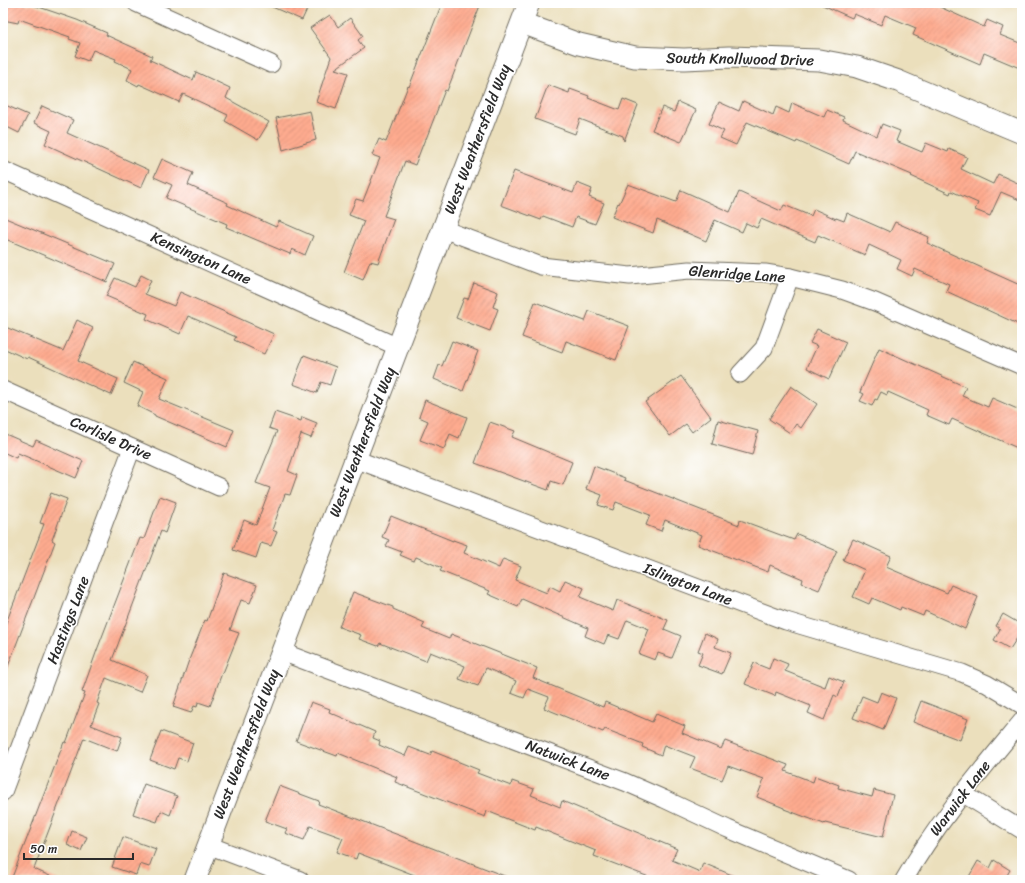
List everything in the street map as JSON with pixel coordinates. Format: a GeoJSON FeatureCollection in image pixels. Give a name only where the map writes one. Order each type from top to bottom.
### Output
{"type":"FeatureCollection","features":[{"type":"Feature","properties":{"kind":"street"},"geometry":{"type":"LineString","coordinates":[[136,3],[271,64]]}},
{"type":"Feature","properties":{"kind":"street","name":"West Weathersfield Way"},"geometry":{"type":"LineString","coordinates":[[195,880],[529,3]]}},
{"type":"Feature","properties":{"kind":"street","name":"South Knollwood Drive"},"geometry":{"type":"LineString","coordinates":[[522,23],[579,44],[634,57],[684,60],[729,57],[819,60],[857,67],[898,81],[1022,133]]}},
{"type":"Feature","properties":{"kind":"street","name":"Kensington Lane"},"geometry":{"type":"LineString","coordinates":[[3,170],[398,347]]}},
{"type":"Feature","properties":{"kind":"street","name":"Glenridge Lane"},"geometry":{"type":"LineString","coordinates":[[443,229],[542,266],[630,276],[688,270],[765,273],[790,277],[842,290],[875,302],[1022,366]]}},
{"type":"Feature","properties":{"kind":"street"},"geometry":{"type":"LineString","coordinates":[[740,374],[764,348],[790,277]]}},
{"type":"Feature","properties":{"kind":"street","name":"Carlisle Drive"},"geometry":{"type":"LineString","coordinates":[[3,390],[219,487]]}},
{"type":"Feature","properties":{"kind":"street","name":"Hastings Lane"},"geometry":{"type":"LineString","coordinates":[[3,792],[132,448]]}},
{"type":"Feature","properties":{"kind":"street","name":"Islington Lane"},"geometry":{"type":"LineString","coordinates":[[355,459],[786,621],[962,673],[987,684],[1022,705]]}},
{"type":"Feature","properties":{"kind":"street","name":"Natwick Lane"},"geometry":{"type":"LineString","coordinates":[[282,652],[626,782],[728,829],[849,880]]}},
{"type":"Feature","properties":{"kind":"street","name":"Warwick Lane"},"geometry":{"type":"LineString","coordinates":[[904,880],[932,835],[962,792],[1022,721]]}},
{"type":"Feature","properties":{"kind":"street"},"geometry":{"type":"LineString","coordinates":[[962,792],[1022,830]]}},
{"type":"Feature","properties":{"kind":"street"},"geometry":{"type":"LineString","coordinates":[[208,845],[300,880]]}},
{"type":"Feature","properties":{"kind":"building"},"geometry":{"type":"Polygon","coordinates":[[[3,3],[33,5],[77,20],[107,33],[106,35],[152,56],[150,60],[193,80],[196,72],[230,88],[226,98],[269,122],[258,140],[225,121],[228,115],[183,94],[179,102],[139,84],[138,86],[127,80],[132,69],[115,61],[116,59],[93,50],[88,61],[75,56],[80,43],[69,39],[70,37],[19,19],[18,23],[3,20],[3,3]]]}},
{"type":"Feature","properties":{"kind":"building"},"geometry":{"type":"Polygon","coordinates":[[[263,3],[310,3],[302,20],[263,3]]]}},
{"type":"Feature","properties":{"kind":"building"},"geometry":{"type":"Polygon","coordinates":[[[442,3],[481,3],[447,91],[445,90],[415,165],[405,161],[384,216],[394,219],[378,263],[370,261],[363,280],[344,272],[364,221],[349,215],[356,199],[363,201],[380,158],[372,155],[379,139],[386,142],[442,3]]]}},
{"type":"Feature","properties":{"kind":"building"},"geometry":{"type":"Polygon","coordinates":[[[818,3],[931,3],[984,27],[987,20],[1003,27],[1000,35],[1022,44],[1022,69],[984,53],[980,64],[913,35],[916,28],[885,15],[881,25],[854,14],[852,18],[818,3]]]}},
{"type":"Feature","properties":{"kind":"building"},"geometry":{"type":"Polygon","coordinates":[[[330,15],[338,27],[350,18],[363,36],[358,40],[364,48],[335,69],[348,73],[336,109],[316,102],[331,57],[310,28],[330,15]]]}},
{"type":"Feature","properties":{"kind":"building"},"geometry":{"type":"Polygon","coordinates":[[[548,85],[569,93],[570,89],[619,110],[623,99],[638,105],[624,141],[623,136],[580,119],[575,134],[535,119],[548,85]]]}},
{"type":"Feature","properties":{"kind":"building"},"geometry":{"type":"Polygon","coordinates":[[[743,101],[773,115],[776,107],[789,113],[792,103],[824,117],[827,110],[844,117],[843,120],[877,136],[882,124],[900,131],[896,141],[922,152],[926,143],[948,152],[949,149],[967,157],[961,169],[993,184],[998,174],[1022,185],[1022,201],[1001,192],[990,216],[975,210],[978,203],[951,191],[950,194],[911,176],[912,175],[855,151],[849,164],[797,141],[796,143],[747,122],[736,145],[720,138],[724,131],[709,124],[719,102],[739,111],[743,101]]]}},
{"type":"Feature","properties":{"kind":"building"},"geometry":{"type":"Polygon","coordinates":[[[678,102],[696,110],[681,142],[652,130],[662,107],[674,112],[678,102]]]}},
{"type":"Feature","properties":{"kind":"building"},"geometry":{"type":"Polygon","coordinates":[[[3,104],[28,115],[19,133],[3,125],[3,104]]]}},
{"type":"Feature","properties":{"kind":"building"},"geometry":{"type":"Polygon","coordinates":[[[42,106],[73,120],[67,133],[149,170],[141,188],[45,144],[51,131],[34,123],[42,106]]]}},
{"type":"Feature","properties":{"kind":"building"},"geometry":{"type":"Polygon","coordinates":[[[310,111],[316,140],[283,150],[276,118],[310,111]]]}},
{"type":"Feature","properties":{"kind":"building"},"geometry":{"type":"Polygon","coordinates":[[[162,159],[193,173],[188,185],[228,203],[227,205],[276,227],[279,221],[313,236],[305,255],[292,249],[290,254],[226,227],[227,224],[166,198],[172,185],[154,177],[162,159]]]}},
{"type":"Feature","properties":{"kind":"building"},"geometry":{"type":"Polygon","coordinates":[[[514,171],[573,193],[577,183],[592,189],[589,197],[604,203],[595,224],[576,217],[572,227],[543,216],[541,220],[501,205],[514,171]]]}},
{"type":"Feature","properties":{"kind":"building"},"geometry":{"type":"Polygon","coordinates":[[[628,184],[676,202],[681,190],[730,212],[739,192],[781,211],[784,205],[811,216],[814,209],[844,221],[847,213],[890,232],[895,222],[929,237],[927,243],[1022,286],[1022,326],[946,291],[949,284],[915,269],[912,276],[897,269],[901,260],[869,245],[865,255],[818,235],[815,242],[761,219],[757,228],[746,223],[742,232],[715,220],[706,241],[657,220],[653,233],[612,217],[628,184]]]}},
{"type":"Feature","properties":{"kind":"building"},"geometry":{"type":"Polygon","coordinates":[[[3,217],[115,264],[107,282],[3,238],[3,217]]]}},
{"type":"Feature","properties":{"kind":"building"},"geometry":{"type":"Polygon","coordinates":[[[141,275],[151,280],[145,294],[174,306],[180,292],[274,334],[264,354],[234,340],[236,337],[188,316],[180,334],[146,319],[148,314],[106,296],[115,278],[135,287],[141,275]]]}},
{"type":"Feature","properties":{"kind":"building"},"geometry":{"type":"Polygon","coordinates":[[[474,283],[498,292],[493,307],[498,309],[490,331],[456,318],[464,298],[468,299],[474,283]]]}},
{"type":"Feature","properties":{"kind":"building"},"geometry":{"type":"Polygon","coordinates":[[[535,302],[585,321],[589,311],[629,326],[616,360],[566,341],[562,352],[522,337],[535,302]]]}},
{"type":"Feature","properties":{"kind":"building"},"geometry":{"type":"Polygon","coordinates":[[[77,320],[93,328],[78,361],[118,379],[111,395],[28,357],[27,359],[3,348],[3,326],[63,351],[77,320]]]}},
{"type":"Feature","properties":{"kind":"building"},"geometry":{"type":"Polygon","coordinates":[[[817,329],[846,342],[829,379],[807,368],[817,346],[810,343],[817,329]]]}},
{"type":"Feature","properties":{"kind":"building"},"geometry":{"type":"Polygon","coordinates":[[[452,341],[478,351],[463,391],[434,379],[439,365],[442,366],[452,341]]]}},
{"type":"Feature","properties":{"kind":"building"},"geometry":{"type":"Polygon","coordinates":[[[879,348],[966,387],[962,396],[988,407],[992,398],[1022,411],[1022,450],[952,419],[949,425],[926,415],[928,410],[888,392],[887,395],[881,392],[877,400],[875,399],[872,406],[860,401],[864,394],[860,392],[879,348]]]}},
{"type":"Feature","properties":{"kind":"building"},"geometry":{"type":"Polygon","coordinates":[[[304,355],[336,367],[330,385],[321,382],[317,393],[293,384],[304,355]]]}},
{"type":"Feature","properties":{"kind":"building"},"geometry":{"type":"Polygon","coordinates":[[[133,362],[168,378],[159,399],[234,430],[227,447],[155,416],[137,406],[143,392],[124,383],[133,362]]]}},
{"type":"Feature","properties":{"kind":"building"},"geometry":{"type":"Polygon","coordinates":[[[681,376],[711,417],[692,432],[686,424],[670,436],[645,402],[681,376]]]}},
{"type":"Feature","properties":{"kind":"building"},"geometry":{"type":"Polygon","coordinates":[[[791,386],[817,404],[801,428],[796,424],[790,433],[769,419],[791,386]]]}},
{"type":"Feature","properties":{"kind":"building"},"geometry":{"type":"Polygon","coordinates":[[[425,400],[467,417],[459,438],[450,434],[444,449],[420,440],[428,421],[419,417],[425,400]]]}},
{"type":"Feature","properties":{"kind":"building"},"geometry":{"type":"Polygon","coordinates":[[[275,412],[301,421],[302,417],[317,423],[311,438],[301,434],[288,471],[297,475],[290,495],[285,494],[272,530],[277,532],[271,546],[261,543],[256,558],[233,550],[244,520],[256,525],[270,488],[256,483],[277,431],[269,428],[275,412]]]}},
{"type":"Feature","properties":{"kind":"building"},"geometry":{"type":"Polygon","coordinates":[[[718,420],[758,431],[752,455],[712,444],[718,420]]]}},
{"type":"Feature","properties":{"kind":"building"},"geometry":{"type":"Polygon","coordinates":[[[490,422],[515,431],[512,437],[572,462],[563,485],[551,481],[548,490],[475,463],[490,422]]]}},
{"type":"Feature","properties":{"kind":"building"},"geometry":{"type":"Polygon","coordinates":[[[3,433],[33,446],[36,440],[83,461],[76,478],[18,453],[16,458],[3,452],[3,433]]]}},
{"type":"Feature","properties":{"kind":"building"},"geometry":{"type":"Polygon","coordinates":[[[594,466],[625,478],[624,480],[739,525],[740,520],[794,540],[797,534],[837,551],[819,590],[802,583],[803,579],[770,565],[768,572],[698,545],[702,535],[665,520],[661,531],[646,525],[650,515],[616,502],[613,510],[598,505],[602,495],[586,489],[594,466]]]}},
{"type":"Feature","properties":{"kind":"building"},"geometry":{"type":"Polygon","coordinates":[[[51,493],[67,499],[52,540],[55,542],[3,677],[3,631],[44,524],[40,523],[51,493]]]}},
{"type":"Feature","properties":{"kind":"building"},"geometry":{"type":"Polygon","coordinates":[[[160,496],[176,502],[165,533],[161,531],[112,660],[147,675],[140,692],[106,678],[97,703],[99,704],[91,725],[122,737],[117,751],[84,738],[34,869],[59,880],[11,880],[64,742],[66,743],[85,693],[82,692],[140,538],[144,539],[160,496]]]}},
{"type":"Feature","properties":{"kind":"building"},"geometry":{"type":"Polygon","coordinates":[[[391,516],[453,541],[467,545],[464,553],[499,568],[503,559],[521,566],[515,580],[547,593],[550,586],[560,591],[565,580],[584,588],[580,597],[613,611],[617,600],[668,620],[664,629],[681,636],[672,658],[658,653],[655,660],[639,654],[649,629],[627,620],[619,639],[608,635],[604,644],[585,636],[588,628],[522,599],[518,607],[488,594],[490,591],[440,571],[442,568],[416,557],[414,561],[400,555],[402,552],[386,546],[389,540],[382,537],[391,516]]]}},
{"type":"Feature","properties":{"kind":"building"},"geometry":{"type":"Polygon","coordinates":[[[853,539],[891,556],[886,567],[947,593],[951,585],[978,597],[965,629],[925,611],[923,616],[901,607],[900,610],[872,598],[869,604],[853,597],[865,570],[843,560],[853,539]]]}},
{"type":"Feature","properties":{"kind":"building"},"geometry":{"type":"Polygon","coordinates":[[[224,573],[257,585],[250,603],[241,600],[230,630],[239,633],[210,706],[198,702],[197,707],[194,706],[191,713],[173,707],[189,660],[205,620],[207,621],[224,573]]]}},
{"type":"Feature","properties":{"kind":"building"},"geometry":{"type":"Polygon","coordinates":[[[353,592],[393,607],[393,609],[425,623],[422,628],[449,639],[451,634],[537,668],[533,678],[603,707],[605,702],[652,722],[656,714],[685,726],[682,733],[721,749],[725,741],[788,765],[785,771],[813,782],[815,776],[839,785],[838,788],[872,797],[874,790],[893,795],[883,837],[824,824],[757,797],[764,779],[728,766],[722,780],[690,768],[695,757],[664,745],[661,755],[642,747],[643,744],[605,729],[603,732],[544,708],[549,697],[528,689],[524,698],[511,693],[516,681],[486,668],[478,686],[459,679],[465,666],[430,652],[426,661],[380,643],[378,646],[359,639],[361,635],[339,627],[353,592]]]}},
{"type":"Feature","properties":{"kind":"building"},"geometry":{"type":"Polygon","coordinates":[[[1003,614],[1022,625],[1022,641],[1017,638],[1010,649],[994,640],[1000,629],[996,626],[1003,614]]]}},
{"type":"Feature","properties":{"kind":"building"},"geometry":{"type":"Polygon","coordinates":[[[705,633],[718,639],[715,647],[731,653],[722,674],[698,665],[703,653],[698,651],[705,633]]]}},
{"type":"Feature","properties":{"kind":"building"},"geometry":{"type":"Polygon","coordinates":[[[773,658],[788,664],[785,671],[825,687],[829,676],[844,682],[838,697],[834,695],[824,720],[808,713],[811,706],[776,692],[775,696],[745,684],[754,663],[769,669],[773,658]]]}},
{"type":"Feature","properties":{"kind":"building"},"geometry":{"type":"Polygon","coordinates":[[[881,692],[896,698],[883,730],[853,718],[862,696],[877,702],[881,692]]]}},
{"type":"Feature","properties":{"kind":"building"},"geometry":{"type":"Polygon","coordinates":[[[921,701],[968,719],[960,740],[913,722],[921,701]]]}},
{"type":"Feature","properties":{"kind":"building"},"geometry":{"type":"Polygon","coordinates":[[[311,702],[330,709],[329,712],[375,732],[373,738],[380,741],[379,745],[405,756],[409,747],[430,755],[432,751],[479,770],[477,773],[511,786],[512,781],[534,789],[531,795],[560,807],[562,801],[677,849],[672,860],[700,872],[703,863],[744,880],[657,880],[594,856],[596,851],[536,827],[535,830],[487,811],[485,817],[395,782],[397,777],[338,753],[337,756],[296,741],[311,702]]]}},
{"type":"Feature","properties":{"kind":"building"},"geometry":{"type":"Polygon","coordinates":[[[161,731],[193,743],[187,761],[178,758],[174,769],[150,760],[161,731]]]}},
{"type":"Feature","properties":{"kind":"building"},"geometry":{"type":"Polygon","coordinates":[[[144,784],[177,796],[170,815],[161,811],[157,822],[133,814],[144,784]]]}},
{"type":"Feature","properties":{"kind":"building"},"geometry":{"type":"Polygon","coordinates":[[[279,786],[319,801],[318,804],[515,880],[416,880],[417,876],[358,853],[356,859],[337,852],[343,838],[310,826],[304,840],[285,833],[287,829],[265,821],[279,786]]]}},
{"type":"Feature","properties":{"kind":"building"},"geometry":{"type":"Polygon","coordinates":[[[72,831],[87,837],[81,851],[67,845],[72,831]]]}},
{"type":"Feature","properties":{"kind":"building"},"geometry":{"type":"Polygon","coordinates":[[[123,837],[156,849],[149,867],[140,864],[136,875],[112,867],[123,837]]]}},
{"type":"Feature","properties":{"kind":"building"},"geometry":{"type":"Polygon","coordinates":[[[994,860],[1010,870],[1006,877],[1011,880],[967,880],[978,861],[990,868],[994,860]]]}}]}
